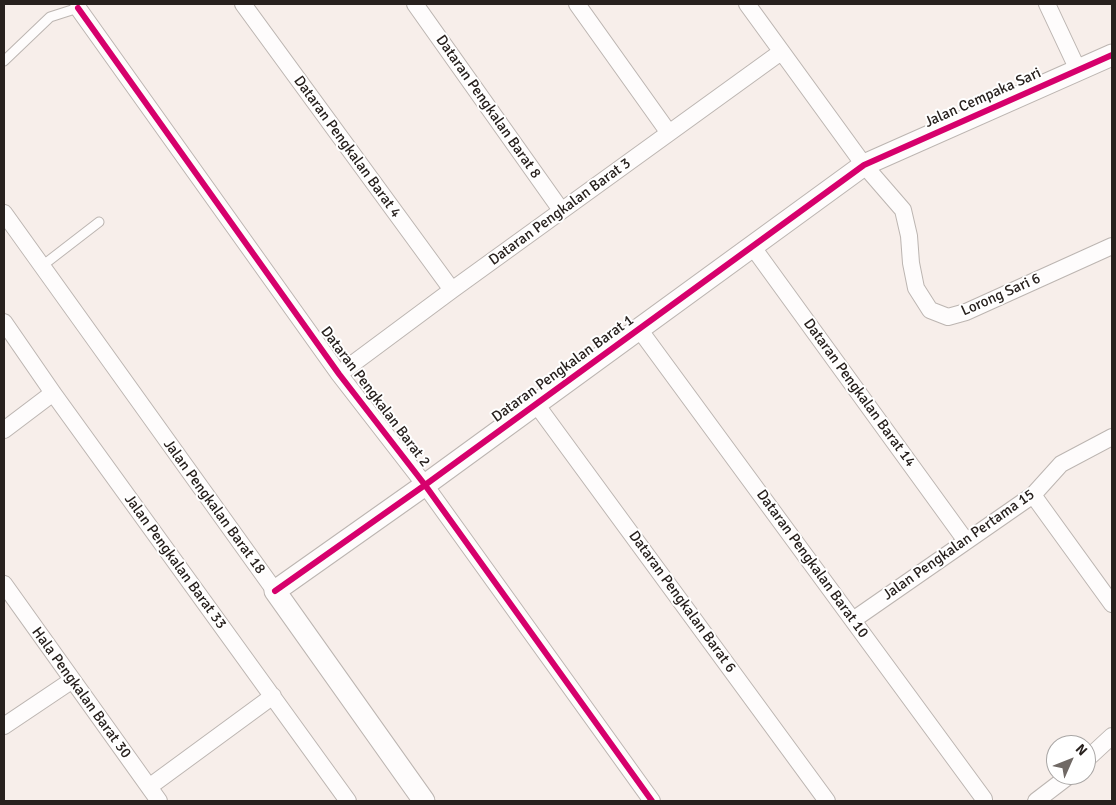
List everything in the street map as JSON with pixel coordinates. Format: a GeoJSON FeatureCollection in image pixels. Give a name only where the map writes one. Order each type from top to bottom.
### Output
{"type":"FeatureCollection","features":[{"type":"Feature","properties":{"kind":"street","name":"Dataran Pengkalan Barat 4"},"geometry":{"type":"LineString","coordinates":[[243,4],[452,290]]}},
{"type":"Feature","properties":{"kind":"street","name":"Dataran Pengkalan Barat 8"},"geometry":{"type":"LineString","coordinates":[[415,4],[561,210]]}},
{"type":"Feature","properties":{"kind":"street"},"geometry":{"type":"LineString","coordinates":[[577,4],[669,133]]}},
{"type":"Feature","properties":{"kind":"street","name":"Lorong Sari 6"},"geometry":{"type":"LineString","coordinates":[[747,4],[864,165],[903,210],[909,236],[910,263],[916,288],[930,310],[948,317],[966,312],[1112,246]]}},
{"type":"Feature","properties":{"kind":"street"},"geometry":{"type":"LineString","coordinates":[[1047,4],[1078,70]]}},
{"type":"Feature","properties":{"kind":"street","name":"Dataran Pengkalan Barat 2"},"geometry":{"type":"LineString","coordinates":[[78,8],[340,374],[425,484],[652,801]]}},
{"type":"Feature","properties":{"kind":"street","name":"Dataran Pengkalan Barat 3"},"geometry":{"type":"LineString","coordinates":[[340,374],[561,210],[781,52]]}},
{"type":"Feature","properties":{"kind":"street","name":"Jalan Cempaka Sari"},"geometry":{"type":"LineString","coordinates":[[864,165],[1112,55]]}},
{"type":"Feature","properties":{"kind":"street","name":"Dataran Pengkalan Barat 1"},"geometry":{"type":"LineString","coordinates":[[275,591],[864,165]]}},
{"type":"Feature","properties":{"kind":"street","name":"Jalan Pengkalan Barat 18"},"geometry":{"type":"LineString","coordinates":[[4,212],[424,801]]}},
{"type":"Feature","properties":{"kind":"street","name":"Dataran Pengkalan Barat 14"},"geometry":{"type":"LineString","coordinates":[[752,246],[966,541]]}},
{"type":"Feature","properties":{"kind":"street","name":"Jalan Pengkalan Barat 33"},"geometry":{"type":"LineString","coordinates":[[4,322],[53,393],[348,801]]}},
{"type":"Feature","properties":{"kind":"street","name":"Dataran Pengkalan Barat 10"},"geometry":{"type":"LineString","coordinates":[[639,329],[984,799]]}},
{"type":"Feature","properties":{"kind":"street"},"geometry":{"type":"LineString","coordinates":[[4,430],[53,393]]}},
{"type":"Feature","properties":{"kind":"street","name":"Dataran Pengkalan Barat 6"},"geometry":{"type":"LineString","coordinates":[[536,404],[827,801]]}},
{"type":"Feature","properties":{"kind":"street","name":"Jalan Pengkalan Pertama 15"},"geometry":{"type":"LineString","coordinates":[[853,620],[1033,495],[1061,464],[1112,437]]}},
{"type":"Feature","properties":{"kind":"street"},"geometry":{"type":"LineString","coordinates":[[1033,495],[1112,604]]}},
{"type":"Feature","properties":{"kind":"street","name":"Hala Pengkalan Barat 30"},"geometry":{"type":"LineString","coordinates":[[4,584],[71,681],[159,801]]}},
{"type":"Feature","properties":{"kind":"street"},"geometry":{"type":"LineString","coordinates":[[4,726],[71,681]]}},
{"type":"Feature","properties":{"kind":"street"},"geometry":{"type":"LineString","coordinates":[[149,787],[273,696]]}},
{"type":"Feature","properties":{"kind":"street"},"geometry":{"type":"LineString","coordinates":[[1096,752],[1111,740]]}},
{"type":"Feature","properties":{"kind":"street"},"geometry":{"type":"LineString","coordinates":[[1036,801],[1053,796],[1062,785]]}},
{"type":"Feature","properties":{"kind":"lane"},"geometry":{"type":"LineString","coordinates":[[4,60],[50,17],[78,8]]}},
{"type":"Feature","properties":{"kind":"lane"},"geometry":{"type":"LineString","coordinates":[[42,266],[99,222]]}},
{"type":"Feature","properties":{"kind":"cycle path"},"geometry":{"type":"LineString","coordinates":[[78,8],[339,374],[425,485],[652,801]]}},
{"type":"Feature","properties":{"kind":"cycle path"},"geometry":{"type":"LineString","coordinates":[[275,591],[425,485],[864,165],[1112,55]]}}]}
